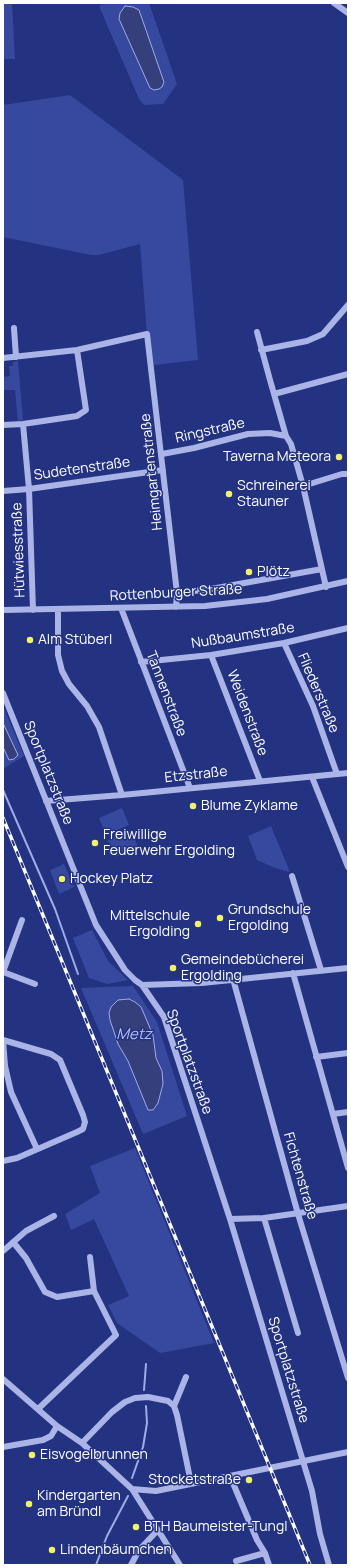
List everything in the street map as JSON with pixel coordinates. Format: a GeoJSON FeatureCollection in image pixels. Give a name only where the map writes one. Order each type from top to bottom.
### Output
{"type":"FeatureCollection","features":[{"type":"Feature","properties":{"kind":"street"},"geometry":{"type":"LineString","coordinates":[[334,3],[348,13]]}},
{"type":"Feature","properties":{"kind":"street"},"geometry":{"type":"LineString","coordinates":[[261,350],[307,341],[323,334],[348,305]]}},
{"type":"Feature","properties":{"kind":"street"},"geometry":{"type":"LineString","coordinates":[[14,328],[16,356]]}},
{"type":"Feature","properties":{"kind":"street"},"geometry":{"type":"LineString","coordinates":[[257,332],[286,436],[291,444],[303,486],[326,587]]}},
{"type":"Feature","properties":{"kind":"street","name":"Heimgartenstraße"},"geometry":{"type":"LineString","coordinates":[[77,350],[147,334],[177,593],[176,608]]}},
{"type":"Feature","properties":{"kind":"street"},"geometry":{"type":"LineString","coordinates":[[3,358],[77,350],[86,410],[77,416],[23,424],[3,425]]}},
{"type":"Feature","properties":{"kind":"street"},"geometry":{"type":"LineString","coordinates":[[274,394],[348,374]]}},
{"type":"Feature","properties":{"kind":"street","name":"Hütwiesstraße"},"geometry":{"type":"LineString","coordinates":[[23,424],[29,489],[33,610]]}},
{"type":"Feature","properties":{"kind":"street","name":"Ringstraße"},"geometry":{"type":"LineString","coordinates":[[162,454],[248,434],[270,433],[286,436]]}},
{"type":"Feature","properties":{"kind":"street","name":"Sudetenstraße"},"geometry":{"type":"LineString","coordinates":[[29,489],[163,470]]}},
{"type":"Feature","properties":{"kind":"street"},"geometry":{"type":"LineString","coordinates":[[303,486],[342,474],[348,474]]}},
{"type":"Feature","properties":{"kind":"street","name":"Hütwiesstraße"},"geometry":{"type":"LineString","coordinates":[[3,491],[29,489]]}},
{"type":"Feature","properties":{"kind":"street"},"geometry":{"type":"LineString","coordinates":[[177,593],[211,589],[322,569]]}},
{"type":"Feature","properties":{"kind":"street","name":"Rottenburger Straße"},"geometry":{"type":"LineString","coordinates":[[3,610],[176,608],[228,604],[267,600],[348,581]]}},
{"type":"Feature","properties":{"kind":"street","name":"Tannenstraße"},"geometry":{"type":"LineString","coordinates":[[121,608],[190,788]]}},
{"type":"Feature","properties":{"kind":"street"},"geometry":{"type":"LineString","coordinates":[[58,610],[58,655],[62,672],[69,684],[87,706],[99,728],[122,795]]}},
{"type":"Feature","properties":{"kind":"street","name":"Nußbaumstraße"},"geometry":{"type":"LineString","coordinates":[[141,662],[211,655],[284,643],[348,628]]}},
{"type":"Feature","properties":{"kind":"street","name":"Fliederstraße"},"geometry":{"type":"LineString","coordinates":[[284,643],[312,706],[337,774]]}},
{"type":"Feature","properties":{"kind":"street","name":"Weidenstraße"},"geometry":{"type":"LineString","coordinates":[[211,655],[260,781]]}},
{"type":"Feature","properties":{"kind":"street","name":"Sportplatzstraße"},"geometry":{"type":"LineString","coordinates":[[3,693],[96,925],[125,970],[135,980],[142,984],[164,1017],[230,1219],[312,1491],[320,1534],[329,1565]]}},
{"type":"Feature","properties":{"kind":"street","name":"Etzstraße"},"geometry":{"type":"LineString","coordinates":[[46,801],[348,773]]}},
{"type":"Feature","properties":{"kind":"street"},"geometry":{"type":"LineString","coordinates":[[312,777],[348,867]]}},
{"type":"Feature","properties":{"kind":"street"},"geometry":{"type":"LineString","coordinates":[[292,876],[321,970]]}},
{"type":"Feature","properties":{"kind":"street"},"geometry":{"type":"LineString","coordinates":[[22,920],[3,972],[35,984]]}},
{"type":"Feature","properties":{"kind":"street"},"geometry":{"type":"LineString","coordinates":[[142,984],[202,982],[348,968]]}},
{"type":"Feature","properties":{"kind":"street"},"geometry":{"type":"LineString","coordinates":[[293,973],[348,1168]]}},
{"type":"Feature","properties":{"kind":"street","name":"Fichtenstraße"},"geometry":{"type":"LineString","coordinates":[[233,979],[298,1214],[348,1378]]}},
{"type":"Feature","properties":{"kind":"street"},"geometry":{"type":"LineString","coordinates":[[3,1161],[17,1158],[53,1144],[83,1128],[85,1122],[57,1056],[3,1040],[5,1066],[11,1092],[37,1149]]}},
{"type":"Feature","properties":{"kind":"street"},"geometry":{"type":"LineString","coordinates":[[316,1057],[348,1053]]}},
{"type":"Feature","properties":{"kind":"street"},"geometry":{"type":"LineString","coordinates":[[333,1114],[348,1112]]}},
{"type":"Feature","properties":{"kind":"street"},"geometry":{"type":"LineString","coordinates":[[230,1219],[264,1218],[348,1206]]}},
{"type":"Feature","properties":{"kind":"street"},"geometry":{"type":"LineString","coordinates":[[3,1251],[26,1231],[54,1216]]}},
{"type":"Feature","properties":{"kind":"street"},"geometry":{"type":"LineString","coordinates":[[264,1218],[298,1333]]}},
{"type":"Feature","properties":{"kind":"street"},"geometry":{"type":"LineString","coordinates":[[13,1242],[26,1258],[45,1292],[57,1297],[94,1291]]}},
{"type":"Feature","properties":{"kind":"street"},"geometry":{"type":"LineString","coordinates":[[38,1409],[116,1334],[94,1291],[90,1257]]}},
{"type":"Feature","properties":{"kind":"street"},"geometry":{"type":"LineString","coordinates":[[186,1377],[174,1406],[191,1483]]}},
{"type":"Feature","properties":{"kind":"street"},"geometry":{"type":"LineString","coordinates":[[3,1379],[57,1426],[82,1443],[132,1489],[180,1565]]}},
{"type":"Feature","properties":{"kind":"street"},"geometry":{"type":"LineString","coordinates":[[82,1443],[112,1412],[125,1402],[135,1398],[148,1398],[168,1401],[174,1406]]}},
{"type":"Feature","properties":{"kind":"street"},"geometry":{"type":"LineString","coordinates":[[3,1447],[43,1440],[51,1436],[57,1426]]}},
{"type":"Feature","properties":{"kind":"street"},"geometry":{"type":"LineString","coordinates":[[132,1489],[156,1491],[348,1452]]}},
{"type":"Feature","properties":{"kind":"street"},"geometry":{"type":"LineString","coordinates":[[230,1476],[269,1565]]}},
{"type":"Feature","properties":{"kind":"street"},"geometry":{"type":"LineString","coordinates":[[130,1565],[139,1550],[158,1530]]}},
{"type":"Feature","properties":{"kind":"street"},"geometry":{"type":"LineString","coordinates":[[236,1561],[265,1554]]}},
{"type":"Feature","properties":{"kind":"shaded area"},"geometry":{"type":"Polygon","coordinates":[[[3,3],[12,3],[15,59],[3,59],[3,3]]]}},
{"type":"Feature","properties":{"kind":"shaded area"},"geometry":{"type":"Polygon","coordinates":[[[105,3],[149,3],[177,84],[163,104],[144,105],[139,99],[99,6],[105,3]]]}},
{"type":"Feature","properties":{"kind":"shaded area"},"geometry":{"type":"Polygon","coordinates":[[[70,95],[183,180],[198,360],[154,365],[147,334],[140,244],[99,255],[91,255],[3,237],[3,105],[70,95]]]}},
{"type":"Feature","properties":{"kind":"shaded area"},"geometry":{"type":"Polygon","coordinates":[[[18,361],[23,420],[18,421],[15,390],[3,390],[3,377],[10,376],[9,366],[13,366],[13,362],[18,361]]]}},
{"type":"Feature","properties":{"kind":"shaded area"},"geometry":{"type":"Polygon","coordinates":[[[3,706],[24,756],[3,769],[3,706]]]}},
{"type":"Feature","properties":{"kind":"shaded area"},"geometry":{"type":"Polygon","coordinates":[[[122,808],[129,825],[106,835],[99,818],[122,808]]]}},
{"type":"Feature","properties":{"kind":"shaded area"},"geometry":{"type":"Polygon","coordinates":[[[271,826],[290,872],[275,868],[257,860],[248,836],[271,826]]]}},
{"type":"Feature","properties":{"kind":"shaded area"},"geometry":{"type":"Polygon","coordinates":[[[131,830],[138,847],[115,857],[108,840],[131,830]]]}},
{"type":"Feature","properties":{"kind":"shaded area","name":"Hockey Platz"},"geometry":{"type":"Polygon","coordinates":[[[64,864],[74,887],[59,894],[50,870],[64,864]]]}},
{"type":"Feature","properties":{"kind":"shaded area"},"geometry":{"type":"Polygon","coordinates":[[[92,930],[108,961],[128,980],[107,984],[89,978],[73,938],[92,930]]]}},
{"type":"Feature","properties":{"kind":"shaded area"},"geometry":{"type":"Polygon","coordinates":[[[133,986],[157,1022],[187,1116],[143,1134],[81,988],[133,986]]]}},
{"type":"Feature","properties":{"kind":"shaded area"},"geometry":{"type":"Polygon","coordinates":[[[135,1148],[214,1343],[160,1353],[117,1323],[108,1305],[129,1296],[94,1219],[71,1230],[65,1214],[100,1193],[90,1166],[135,1148]]]}},
{"type":"Feature","properties":{"kind":"water"},"geometry":{"type":"Polygon","coordinates":[[[125,6],[133,7],[139,10],[164,82],[162,87],[159,89],[154,90],[150,88],[119,19],[120,13],[125,6]]]}},
{"type":"Feature","properties":{"kind":"water"},"geometry":{"type":"Polygon","coordinates":[[[3,723],[18,755],[14,759],[9,760],[3,747],[3,723]]]}},
{"type":"Feature","properties":{"kind":"water","name":"Metz"},"geometry":{"type":"Polygon","coordinates":[[[129,999],[141,1007],[153,1035],[156,1058],[162,1071],[163,1084],[158,1103],[153,1110],[148,1110],[128,1061],[118,1044],[110,1020],[109,1013],[111,1007],[118,1000],[129,999]]]}},
{"type":"Feature","properties":{"kind":"waterway"},"geometry":{"type":"LineString","coordinates":[[3,790],[55,909],[78,974]]}},
{"type":"Feature","properties":{"kind":"waterway"},"geometry":{"type":"LineString","coordinates":[[144,1390],[146,1364]]}},
{"type":"Feature","properties":{"kind":"waterway"},"geometry":{"type":"LineString","coordinates":[[132,1478],[143,1447],[147,1423],[146,1406]]}},
{"type":"Feature","properties":{"kind":"waterway"},"geometry":{"type":"LineString","coordinates":[[96,1565],[107,1536],[128,1496]]}},
{"type":"Feature","properties":{"kind":"railway"},"geometry":{"type":"LineString","coordinates":[[3,818],[310,1565]]}},
{"type":"Feature","properties":{"kind":"place","name":"Taverna Meteora"},"geometry":{"type":"Point","coordinates":[339,457]}},
{"type":"Feature","properties":{"kind":"place","name":"Schreinerei Stauner"},"geometry":{"type":"Point","coordinates":[229,494]}},
{"type":"Feature","properties":{"kind":"place","name":"Plötz"},"geometry":{"type":"Point","coordinates":[249,572]}},
{"type":"Feature","properties":{"kind":"place","name":"Alm Stüberl"},"geometry":{"type":"Point","coordinates":[30,640]}},
{"type":"Feature","properties":{"kind":"place","name":"Blume Zyklame"},"geometry":{"type":"Point","coordinates":[193,806]}},
{"type":"Feature","properties":{"kind":"place","name":"Freiwillige Feuerwehr Ergolding"},"geometry":{"type":"Point","coordinates":[95,843]}},
{"type":"Feature","properties":{"kind":"place","name":"Hockey Platz"},"geometry":{"type":"Point","coordinates":[62,879]}},
{"type":"Feature","properties":{"kind":"place","name":"Grundschule Ergolding"},"geometry":{"type":"Point","coordinates":[220,918]}},
{"type":"Feature","properties":{"kind":"place","name":"Mittelschule Ergolding"},"geometry":{"type":"Point","coordinates":[198,924]}},
{"type":"Feature","properties":{"kind":"place","name":"Gemeindebücherei Ergolding"},"geometry":{"type":"Point","coordinates":[173,968]}},
{"type":"Feature","properties":{"kind":"place","name":"Eisvogelbrunnen"},"geometry":{"type":"Point","coordinates":[32,1455]}},
{"type":"Feature","properties":{"kind":"place","name":"Stocketstraße"},"geometry":{"type":"Point","coordinates":[249,1480]}},
{"type":"Feature","properties":{"kind":"place","name":"Kindergarten am Bründl"},"geometry":{"type":"Point","coordinates":[29,1504]}},
{"type":"Feature","properties":{"kind":"place","name":"BTH Baumeister-Tungl"},"geometry":{"type":"Point","coordinates":[136,1527]}},
{"type":"Feature","properties":{"kind":"place","name":"Lindenbäumchen"},"geometry":{"type":"Point","coordinates":[52,1550]}}]}
